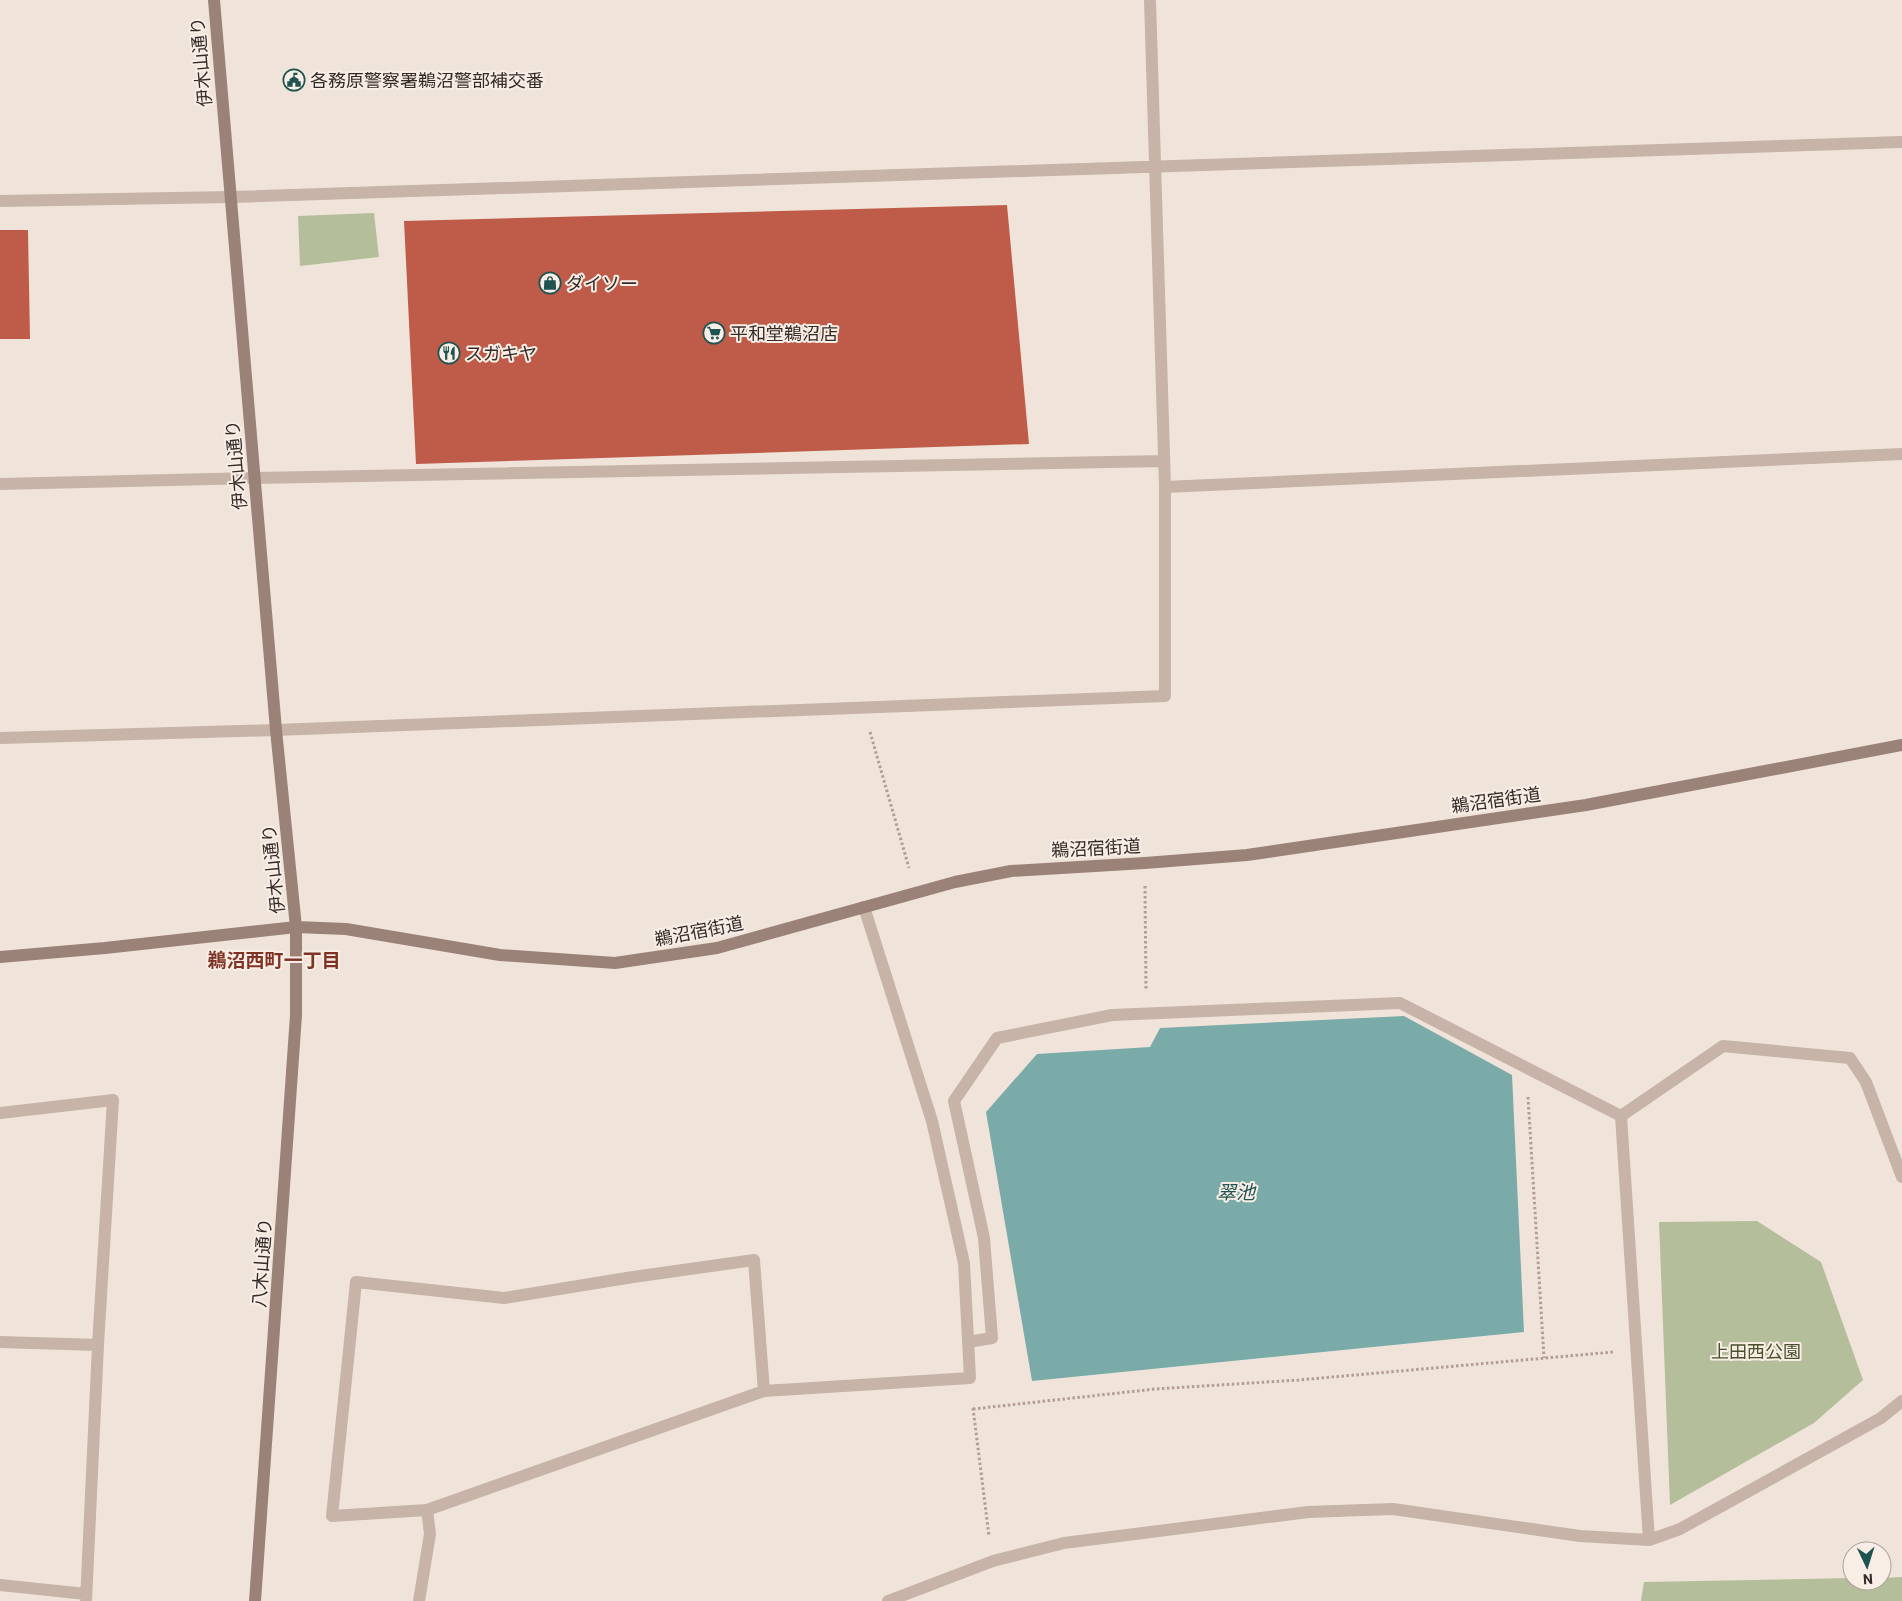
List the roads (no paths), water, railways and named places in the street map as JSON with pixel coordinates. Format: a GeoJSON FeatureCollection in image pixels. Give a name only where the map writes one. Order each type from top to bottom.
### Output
{"type":"FeatureCollection","features":[{"type":"Feature","properties":{"kind":"street","name":"伊木山通り"},"geometry":{"type":"LineString","coordinates":[[214,0],[276,730],[296,927]]}},
{"type":"Feature","properties":{"kind":"street"},"geometry":{"type":"LineString","coordinates":[[0,738],[276,730],[1166,696],[1165,487],[1150,0]]}},
{"type":"Feature","properties":{"kind":"street"},"geometry":{"type":"LineString","coordinates":[[0,201],[231,197],[1154,165],[1902,142]]}},
{"type":"Feature","properties":{"kind":"street"},"geometry":{"type":"LineString","coordinates":[[1165,487],[1902,454]]}},
{"type":"Feature","properties":{"kind":"street"},"geometry":{"type":"LineString","coordinates":[[0,484],[1164,461]]}},
{"type":"Feature","properties":{"kind":"street","name":"鵜沼宿街道"},"geometry":{"type":"LineString","coordinates":[[0,957],[104,948],[296,927],[346,929],[500,954],[615,963],[717,948],[955,882],[1011,871],[1247,855],[1586,805],[1902,745]]}},
{"type":"Feature","properties":{"kind":"street"},"geometry":{"type":"LineString","coordinates":[[764,1390],[754,1260],[504,1298],[356,1282],[332,1516],[427,1510],[764,1390],[970,1378],[964,1263],[932,1121],[864,907]]}},
{"type":"Feature","properties":{"kind":"street","name":"八木山通り"},"geometry":{"type":"LineString","coordinates":[[255,1601],[296,1015],[296,927]]}},
{"type":"Feature","properties":{"kind":"street"},"geometry":{"type":"LineString","coordinates":[[968,1342],[992,1338],[984,1238],[954,1101],[998,1038],[1112,1015],[1400,1003],[1621,1116]]}},
{"type":"Feature","properties":{"kind":"street"},"geometry":{"type":"LineString","coordinates":[[1621,1116],[1723,1046],[1850,1058],[1866,1082],[1902,1177]]}},
{"type":"Feature","properties":{"kind":"street"},"geometry":{"type":"LineString","coordinates":[[0,1114],[113,1100],[98,1345],[86,1598],[0,1586]]}},
{"type":"Feature","properties":{"kind":"street"},"geometry":{"type":"LineString","coordinates":[[1621,1116],[1649,1540]]}},
{"type":"Feature","properties":{"kind":"street"},"geometry":{"type":"LineString","coordinates":[[0,1342],[98,1345]]}},
{"type":"Feature","properties":{"kind":"street"},"geometry":{"type":"LineString","coordinates":[[888,1601],[993,1561],[1064,1544],[1308,1512],[1393,1508],[1580,1536],[1649,1540],[1680,1530],[1881,1418],[1902,1401]]}},
{"type":"Feature","properties":{"kind":"street"},"geometry":{"type":"LineString","coordinates":[[419,1601],[430,1534],[427,1510]]}},
{"type":"Feature","properties":{"kind":"water","name":"翠池"},"geometry":{"type":"Polygon","coordinates":[[[1404,1016],[1512,1075],[1524,1332],[1032,1381],[986,1112],[1037,1054],[1150,1047],[1160,1028],[1404,1016]]]}},
{"type":"Feature","properties":{"kind":"place","name":"各務原警察署鵜沼警部補交番"},"geometry":{"type":"Point","coordinates":[294,80]}},
{"type":"Feature","properties":{"kind":"place","name":"ダイソー"},"geometry":{"type":"Point","coordinates":[550,283]}},
{"type":"Feature","properties":{"kind":"place","name":"平和堂鵜沼店"},"geometry":{"type":"Point","coordinates":[714,333]}},
{"type":"Feature","properties":{"kind":"place","name":"スガキヤ"},"geometry":{"type":"Point","coordinates":[449,353]}},
{"type":"Feature","properties":{"kind":"district","name":"鵜沼西町一丁目"},"geometry":{"type":"Point","coordinates":[274,960]}},
{"type":"Feature","properties":{"kind":"park label","name":"上田西公園"},"geometry":{"type":"Point","coordinates":[1756,1351]}}]}
